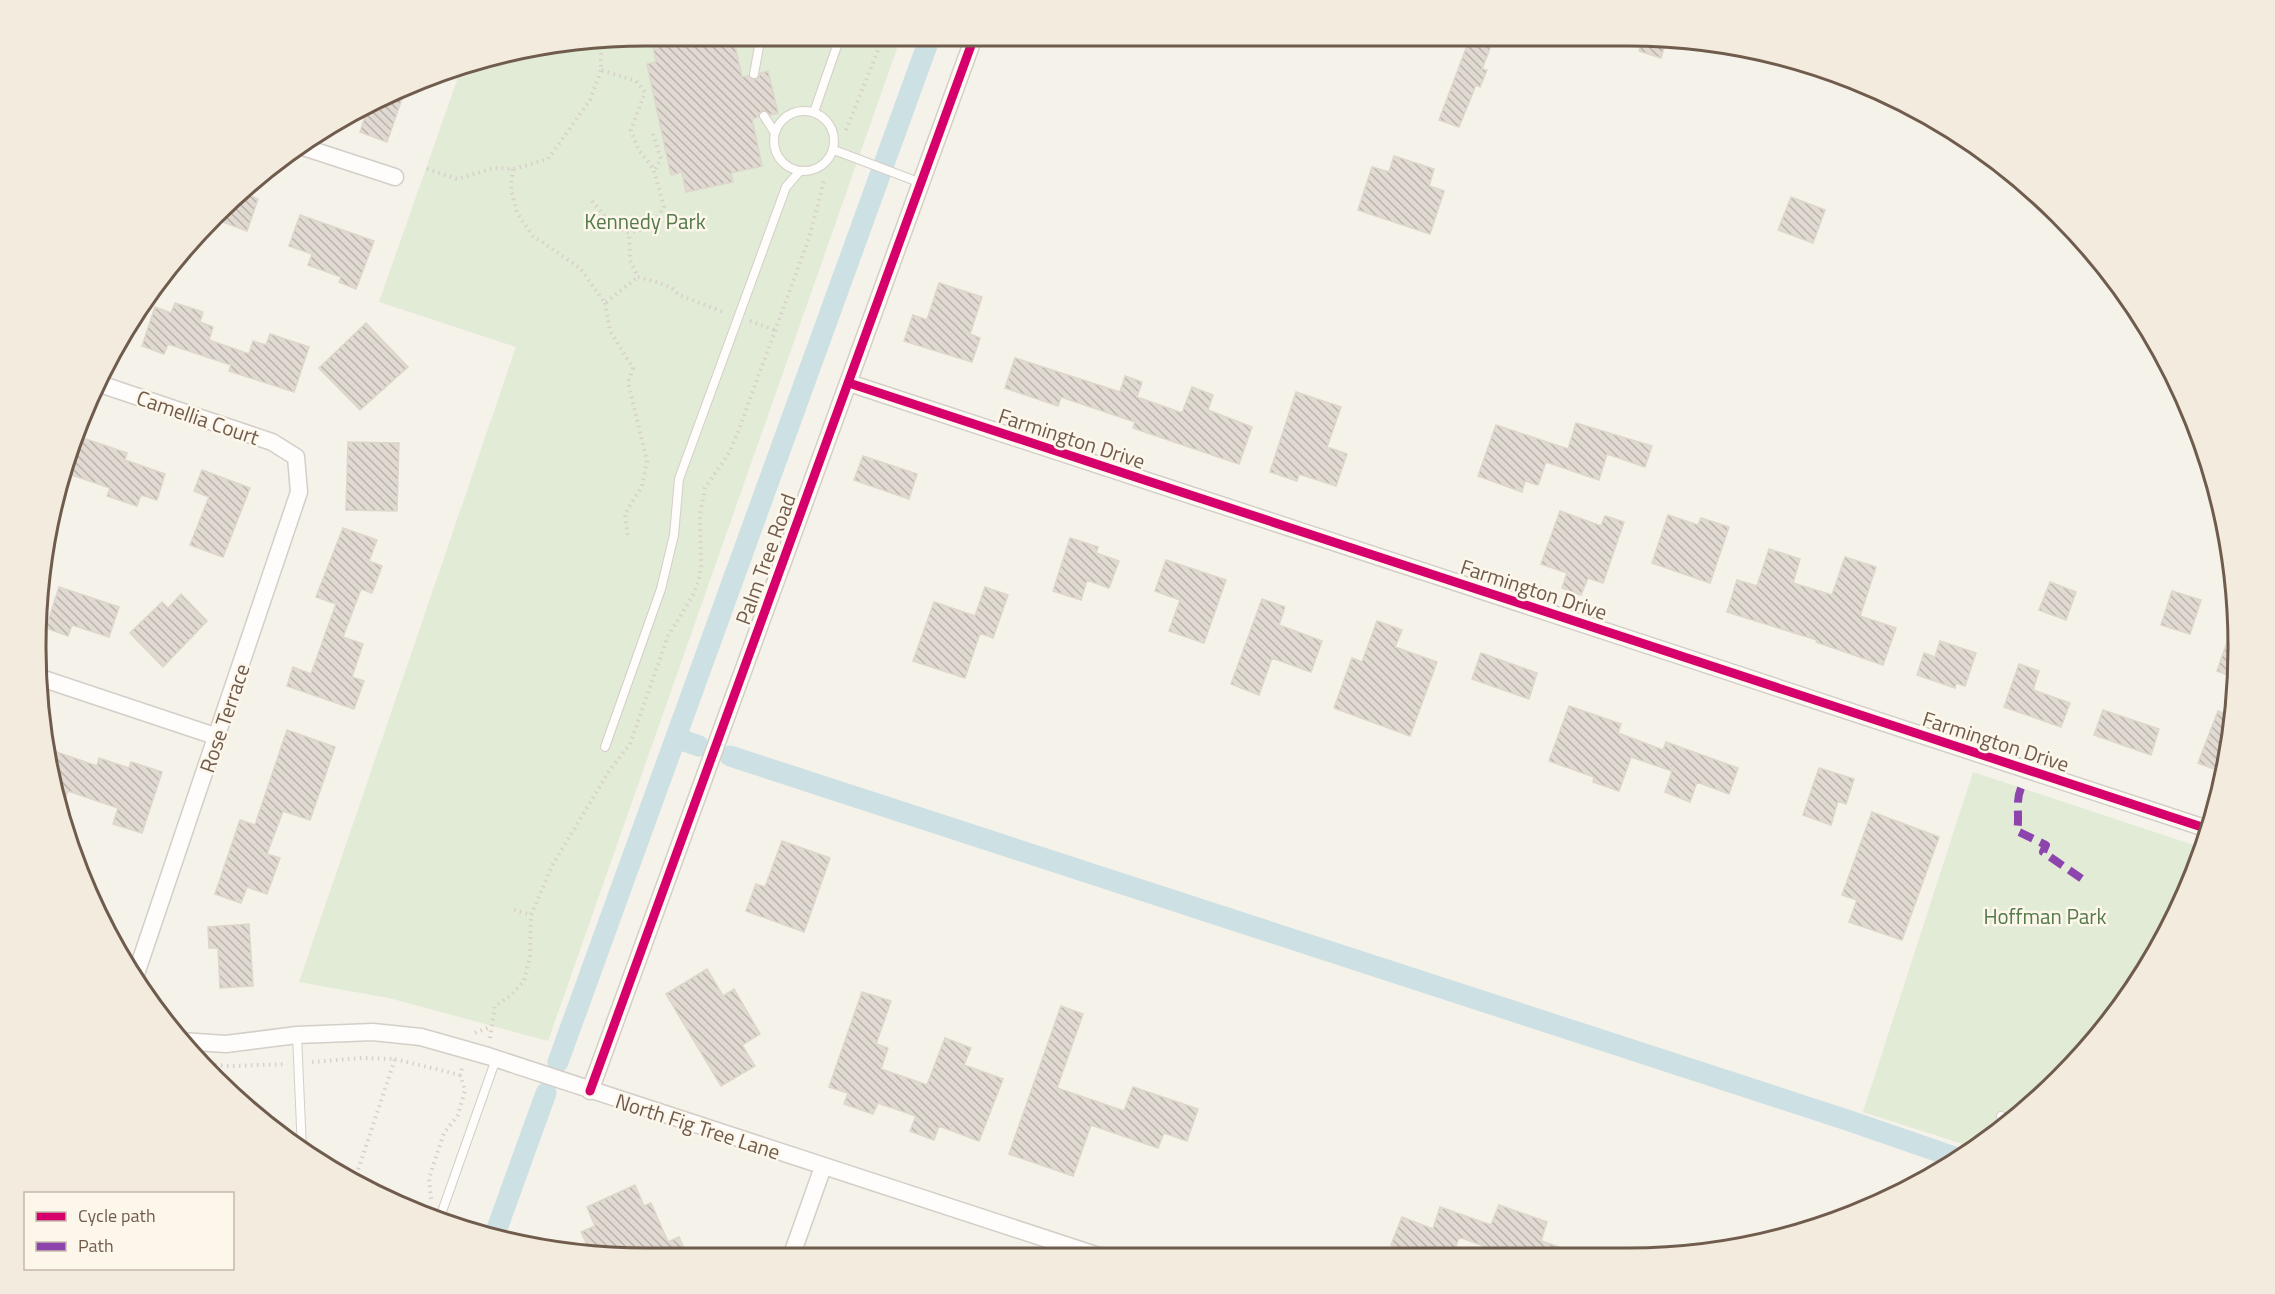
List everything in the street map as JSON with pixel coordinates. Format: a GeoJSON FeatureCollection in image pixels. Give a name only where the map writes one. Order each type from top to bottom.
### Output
{"type":"FeatureCollection","features":[{"type":"Feature","properties":{"kind":"street","name":"Palm Tree Road"},"geometry":{"type":"LineString","coordinates":[[590,1090],[849,383],[914,180],[970,46]]}},
{"type":"Feature","properties":{"kind":"street"},"geometry":{"type":"LineString","coordinates":[[311,150],[395,177]]}},
{"type":"Feature","properties":{"kind":"street","name":"Farmington Drive"},"geometry":{"type":"LineString","coordinates":[[849,383],[2201,827]]}},
{"type":"Feature","properties":{"kind":"street","name":"Camellia Court"},"geometry":{"type":"LineString","coordinates":[[106,386],[272,441],[296,457]]}},
{"type":"Feature","properties":{"kind":"street","name":"Rose Terrace"},"geometry":{"type":"LineString","coordinates":[[139,966],[299,492],[296,457]]}},
{"type":"Feature","properties":{"kind":"street"},"geometry":{"type":"LineString","coordinates":[[48,680],[218,737]]}},
{"type":"Feature","properties":{"kind":"street","name":"North Fig Tree Lane"},"geometry":{"type":"LineString","coordinates":[[195,1042],[226,1044],[297,1035],[373,1032],[421,1037],[495,1059],[1074,1248]]}},
{"type":"Feature","properties":{"kind":"street"},"geometry":{"type":"LineString","coordinates":[[794,1248],[823,1167]]}},
{"type":"Feature","properties":{"kind":"lane"},"geometry":{"type":"LineString","coordinates":[[754,74],[759,46]]}},
{"type":"Feature","properties":{"kind":"lane"},"geometry":{"type":"LineString","coordinates":[[814,112],[837,46]]}},
{"type":"Feature","properties":{"kind":"lane"},"geometry":{"type":"LineString","coordinates":[[764,116],[775,133],[777,153],[790,168],[800,171],[817,168],[825,163],[834,150],[833,130],[822,116],[814,112],[804,110],[785,117],[775,133]]}},
{"type":"Feature","properties":{"kind":"lane"},"geometry":{"type":"LineString","coordinates":[[834,150],[914,180]]}},
{"type":"Feature","properties":{"kind":"lane"},"geometry":{"type":"LineString","coordinates":[[605,747],[661,589],[674,535],[679,479],[786,187],[800,171]]}},
{"type":"Feature","properties":{"kind":"lane"},"geometry":{"type":"LineString","coordinates":[[297,1035],[301,1138]]}},
{"type":"Feature","properties":{"kind":"lane"},"geometry":{"type":"LineString","coordinates":[[442,1212],[495,1059]]}},
{"type":"Feature","properties":{"kind":"path"},"geometry":{"type":"LineString","coordinates":[[846,130],[880,46]]}},
{"type":"Feature","properties":{"kind":"path"},"geometry":{"type":"LineString","coordinates":[[427,169],[457,179],[494,168],[513,169],[548,159],[590,100],[601,70],[601,49]]}},
{"type":"Feature","properties":{"kind":"path"},"geometry":{"type":"LineString","coordinates":[[592,201],[613,226],[629,233],[652,226],[664,207],[654,172],[638,149],[631,130],[645,92],[636,81],[601,70]]}},
{"type":"Feature","properties":{"kind":"path"},"geometry":{"type":"LineString","coordinates":[[653,134],[661,159],[654,172]]}},
{"type":"Feature","properties":{"kind":"path"},"geometry":{"type":"LineString","coordinates":[[513,169],[511,189],[517,213],[533,236],[580,268],[604,303],[610,332],[633,368],[628,382],[647,461],[642,486],[626,514],[628,537]]}},
{"type":"Feature","properties":{"kind":"path"},"geometry":{"type":"LineString","coordinates":[[629,233],[630,260],[638,277]]}},
{"type":"Feature","properties":{"kind":"path"},"geometry":{"type":"LineString","coordinates":[[604,303],[638,277]]}},
{"type":"Feature","properties":{"kind":"path"},"geometry":{"type":"LineString","coordinates":[[638,277],[657,282],[672,288],[679,295],[728,313]]}},
{"type":"Feature","properties":{"kind":"path"},"geometry":{"type":"LineString","coordinates":[[514,910],[531,915]]}},
{"type":"Feature","properties":{"kind":"path"},"geometry":{"type":"LineString","coordinates":[[472,1037],[479,1030],[490,1027]]}},
{"type":"Feature","properties":{"kind":"path"},"geometry":{"type":"LineString","coordinates":[[216,1065],[298,1064],[362,1058],[395,1059],[460,1075]]}},
{"type":"Feature","properties":{"kind":"path"},"geometry":{"type":"LineString","coordinates":[[428,1206],[432,1197],[429,1178],[444,1133],[458,1115],[465,1090],[460,1075],[465,1058]]}},
{"type":"Feature","properties":{"kind":"path"},"geometry":{"type":"LineString","coordinates":[[357,1173],[395,1059]]}},
{"type":"Feature","properties":{"kind":"green space","name":"Kennedy Park"},"geometry":{"type":"Polygon","coordinates":[[[898,46],[548,1041],[389,998],[299,982],[516,347],[379,302],[458,77],[530,58],[608,48],[898,46]]]}},
{"type":"Feature","properties":{"kind":"green space","name":"Hoffman Park"},"geometry":{"type":"Polygon","coordinates":[[[1973,772],[2195,845],[2167,913],[2127,981],[2104,1013],[2053,1072],[1994,1123],[1964,1144],[1863,1112],[1973,772]]]}},
{"type":"Feature","properties":{"kind":"building"},"geometry":{"type":"Polygon","coordinates":[[[653,46],[735,46],[742,77],[748,76],[756,80],[761,73],[768,71],[778,113],[771,115],[763,110],[758,117],[752,119],[762,166],[731,173],[733,182],[686,192],[682,172],[671,175],[647,64],[656,62],[653,46]]]}},
{"type":"Feature","properties":{"kind":"building"},"geometry":{"type":"Polygon","coordinates":[[[1467,46],[1491,46],[1482,69],[1487,70],[1480,87],[1476,85],[1459,127],[1439,120],[1467,46]]]}},
{"type":"Feature","properties":{"kind":"building"},"geometry":{"type":"Polygon","coordinates":[[[1640,47],[1664,48],[1661,58],[1639,51],[1640,47]]]}},
{"type":"Feature","properties":{"kind":"building"},"geometry":{"type":"Polygon","coordinates":[[[402,99],[387,142],[360,132],[365,117],[402,99]]]}},
{"type":"Feature","properties":{"kind":"building"},"geometry":{"type":"Polygon","coordinates":[[[1394,156],[1434,169],[1429,186],[1444,191],[1430,234],[1358,210],[1372,167],[1389,172],[1394,156]]]}},
{"type":"Feature","properties":{"kind":"building"},"geometry":{"type":"Polygon","coordinates":[[[251,196],[258,199],[247,231],[222,222],[251,196]]]}},
{"type":"Feature","properties":{"kind":"building"},"geometry":{"type":"Polygon","coordinates":[[[1791,197],[1825,210],[1813,243],[1778,230],[1791,197]]]}},
{"type":"Feature","properties":{"kind":"building"},"geometry":{"type":"Polygon","coordinates":[[[300,215],[374,241],[356,289],[339,282],[341,277],[308,265],[312,254],[289,246],[300,215]]]}},
{"type":"Feature","properties":{"kind":"building"},"geometry":{"type":"Polygon","coordinates":[[[939,283],[982,297],[970,334],[980,338],[972,362],[904,341],[913,315],[927,320],[939,283]]]}},
{"type":"Feature","properties":{"kind":"building"},"geometry":{"type":"Polygon","coordinates":[[[175,303],[203,312],[200,322],[213,327],[209,340],[249,354],[253,341],[266,345],[270,334],[309,347],[294,392],[229,371],[231,365],[168,344],[164,354],[142,346],[155,307],[171,313],[175,303]]]}},
{"type":"Feature","properties":{"kind":"building"},"geometry":{"type":"Polygon","coordinates":[[[366,323],[408,367],[360,410],[319,368],[366,323]]]}},
{"type":"Feature","properties":{"kind":"building"},"geometry":{"type":"Polygon","coordinates":[[[1015,358],[1120,392],[1125,376],[1142,382],[1137,397],[1182,413],[1192,387],[1213,395],[1208,410],[1252,427],[1239,464],[1133,428],[1135,422],[1061,397],[1058,406],[1005,388],[1015,358]]]}},
{"type":"Feature","properties":{"kind":"building"},"geometry":{"type":"Polygon","coordinates":[[[1296,392],[1341,407],[1327,447],[1347,454],[1336,486],[1299,474],[1297,481],[1270,472],[1296,392]]]}},
{"type":"Feature","properties":{"kind":"building"},"geometry":{"type":"Polygon","coordinates":[[[1576,423],[1652,446],[1645,467],[1607,454],[1599,480],[1546,462],[1538,485],[1525,481],[1522,492],[1478,476],[1496,425],[1568,449],[1576,423]]]}},
{"type":"Feature","properties":{"kind":"building"},"geometry":{"type":"Polygon","coordinates":[[[84,438],[127,453],[125,460],[165,474],[157,500],[141,495],[137,506],[107,496],[110,488],[72,475],[84,438]]]}},
{"type":"Feature","properties":{"kind":"building"},"geometry":{"type":"Polygon","coordinates":[[[348,442],[399,443],[397,511],[346,510],[348,442]]]}},
{"type":"Feature","properties":{"kind":"building"},"geometry":{"type":"Polygon","coordinates":[[[863,456],[917,474],[909,499],[854,480],[863,456]]]}},
{"type":"Feature","properties":{"kind":"building"},"geometry":{"type":"Polygon","coordinates":[[[202,470],[250,488],[223,557],[190,545],[209,497],[194,491],[202,470]]]}},
{"type":"Feature","properties":{"kind":"building"},"geometry":{"type":"Polygon","coordinates":[[[1560,511],[1601,526],[1605,516],[1624,522],[1603,583],[1588,578],[1581,595],[1562,588],[1567,573],[1541,564],[1560,511]]]}},
{"type":"Feature","properties":{"kind":"building"},"geometry":{"type":"Polygon","coordinates":[[[1668,515],[1698,525],[1701,518],[1729,527],[1710,583],[1652,563],[1668,515]]]}},
{"type":"Feature","properties":{"kind":"building"},"geometry":{"type":"Polygon","coordinates":[[[343,528],[377,540],[369,561],[382,566],[372,593],[361,589],[343,637],[363,644],[352,677],[364,681],[354,709],[287,686],[293,667],[311,674],[336,604],[316,597],[343,528]]]}},
{"type":"Feature","properties":{"kind":"building"},"geometry":{"type":"Polygon","coordinates":[[[1070,538],[1098,547],[1096,553],[1119,561],[1109,588],[1087,580],[1081,600],[1053,591],[1070,538]]]}},
{"type":"Feature","properties":{"kind":"building"},"geometry":{"type":"Polygon","coordinates":[[[1769,549],[1800,559],[1793,583],[1832,595],[1845,557],[1876,567],[1860,616],[1896,628],[1883,665],[1816,642],[1817,640],[1727,612],[1737,580],[1757,586],[1769,549]]]}},
{"type":"Feature","properties":{"kind":"building"},"geometry":{"type":"Polygon","coordinates":[[[1166,560],[1226,580],[1204,643],[1169,631],[1180,600],[1155,591],[1166,560]]]}},
{"type":"Feature","properties":{"kind":"building"},"geometry":{"type":"Polygon","coordinates":[[[2050,582],[2076,592],[2066,620],[2039,610],[2050,582]]]}},
{"type":"Feature","properties":{"kind":"building"},"geometry":{"type":"Polygon","coordinates":[[[59,587],[119,607],[109,637],[72,625],[68,636],[47,628],[59,587]]]}},
{"type":"Feature","properties":{"kind":"building"},"geometry":{"type":"Polygon","coordinates":[[[985,587],[1008,595],[993,638],[980,633],[965,678],[913,661],[934,602],[975,616],[985,587]]]}},
{"type":"Feature","properties":{"kind":"building"},"geometry":{"type":"Polygon","coordinates":[[[2172,591],[2201,600],[2190,634],[2161,625],[2172,591]]]}},
{"type":"Feature","properties":{"kind":"building"},"geometry":{"type":"Polygon","coordinates":[[[181,594],[207,621],[163,667],[130,633],[162,602],[168,608],[181,594]]]}},
{"type":"Feature","properties":{"kind":"building"},"geometry":{"type":"Polygon","coordinates":[[[1262,599],[1285,607],[1279,625],[1322,641],[1311,672],[1272,658],[1259,695],[1231,684],[1262,599]]]}},
{"type":"Feature","properties":{"kind":"building"},"geometry":{"type":"Polygon","coordinates":[[[1377,621],[1402,630],[1395,647],[1437,662],[1410,736],[1334,708],[1352,658],[1362,662],[1377,621]]]}},
{"type":"Feature","properties":{"kind":"building"},"geometry":{"type":"Polygon","coordinates":[[[2228,640],[2227,675],[2217,671],[2228,640]]]}},
{"type":"Feature","properties":{"kind":"building"},"geometry":{"type":"Polygon","coordinates":[[[1940,641],[1976,653],[1965,686],[1956,683],[1955,688],[1917,675],[1924,653],[1935,657],[1940,641]]]}},
{"type":"Feature","properties":{"kind":"building"},"geometry":{"type":"Polygon","coordinates":[[[1481,653],[1537,673],[1529,699],[1472,679],[1481,653]]]}},
{"type":"Feature","properties":{"kind":"building"},"geometry":{"type":"Polygon","coordinates":[[[2019,664],[2039,671],[2033,690],[2070,703],[2061,727],[2004,707],[2019,664]]]}},
{"type":"Feature","properties":{"kind":"building"},"geometry":{"type":"Polygon","coordinates":[[[1569,706],[1621,724],[1618,733],[1663,750],[1666,742],[1738,768],[1729,794],[1697,782],[1690,802],[1665,792],[1672,771],[1631,757],[1619,791],[1593,782],[1594,777],[1549,761],[1569,706]]]}},
{"type":"Feature","properties":{"kind":"building"},"geometry":{"type":"Polygon","coordinates":[[[2103,710],[2159,729],[2151,755],[2094,735],[2103,710]]]}},
{"type":"Feature","properties":{"kind":"building"},"geometry":{"type":"Polygon","coordinates":[[[2218,711],[2224,714],[2216,770],[2198,763],[2218,711]]]}},
{"type":"Feature","properties":{"kind":"building"},"geometry":{"type":"Polygon","coordinates":[[[287,730],[335,747],[310,820],[283,811],[267,854],[280,858],[267,894],[247,887],[241,903],[215,894],[240,820],[255,825],[287,730]]]}},
{"type":"Feature","properties":{"kind":"building"},"geometry":{"type":"Polygon","coordinates":[[[56,752],[97,766],[99,758],[129,768],[131,762],[162,772],[142,833],[113,824],[118,808],[68,791],[66,797],[56,752]]]}},
{"type":"Feature","properties":{"kind":"building"},"geometry":{"type":"Polygon","coordinates":[[[1819,768],[1854,779],[1846,804],[1838,801],[1831,825],[1803,815],[1819,768]]]}},
{"type":"Feature","properties":{"kind":"building"},"geometry":{"type":"Polygon","coordinates":[[[1872,812],[1939,837],[1902,940],[1849,922],[1857,900],[1842,895],[1872,812]]]}},
{"type":"Feature","properties":{"kind":"building"},"geometry":{"type":"Polygon","coordinates":[[[782,841],[830,858],[804,932],[746,911],[756,884],[765,887],[782,841]]]}},
{"type":"Feature","properties":{"kind":"building"},"geometry":{"type":"Polygon","coordinates":[[[249,924],[253,986],[220,988],[218,948],[209,948],[208,927],[249,924]]]}},
{"type":"Feature","properties":{"kind":"building"},"geometry":{"type":"Polygon","coordinates":[[[707,969],[723,996],[734,989],[760,1034],[742,1045],[755,1066],[721,1086],[666,994],[707,969]]]}},
{"type":"Feature","properties":{"kind":"building"},"geometry":{"type":"Polygon","coordinates":[[[862,992],[891,1001],[876,1044],[888,1048],[881,1069],[927,1085],[945,1038],[971,1048],[964,1065],[1003,1079],[979,1141],[939,1126],[934,1140],[910,1131],[916,1116],[878,1103],[873,1114],[844,1104],[848,1093],[829,1087],[862,992]]]}},
{"type":"Feature","properties":{"kind":"building"},"geometry":{"type":"Polygon","coordinates":[[[1061,1006],[1083,1014],[1057,1088],[1124,1111],[1133,1087],[1198,1109],[1187,1141],[1164,1133],[1158,1148],[1091,1125],[1073,1176],[1009,1154],[1061,1006]]]}},
{"type":"Feature","properties":{"kind":"building"},"geometry":{"type":"Polygon","coordinates":[[[635,1185],[644,1206],[651,1203],[668,1242],[679,1237],[684,1248],[587,1244],[581,1232],[595,1226],[587,1207],[635,1185]]]}},
{"type":"Feature","properties":{"kind":"building"},"geometry":{"type":"Polygon","coordinates":[[[1499,1205],[1547,1222],[1541,1241],[1562,1248],[1489,1248],[1459,1237],[1455,1248],[1399,1248],[1391,1245],[1402,1217],[1433,1229],[1440,1207],[1491,1225],[1499,1205]]]}},
{"type":"Feature","properties":{"kind":"waterway"},"geometry":{"type":"LineString","coordinates":[[558,1062],[927,46]]}},
{"type":"Feature","properties":{"kind":"waterway"},"geometry":{"type":"LineString","coordinates":[[676,738],[699,746]]}},
{"type":"Feature","properties":{"kind":"waterway"},"geometry":{"type":"LineString","coordinates":[[730,756],[1948,1155]]}},
{"type":"Feature","properties":{"kind":"waterway"},"geometry":{"type":"LineString","coordinates":[[497,1228],[546,1093]]}},
{"type":"Feature","properties":{"kind":"marked path"},"geometry":{"type":"LineString","coordinates":[[2021,788],[2018,799],[2017,831],[2046,845],[2043,852],[2088,883]]}},
{"type":"Feature","properties":{"kind":"cycle path"},"geometry":{"type":"LineString","coordinates":[[590,1091],[971,46]]}},
{"type":"Feature","properties":{"kind":"cycle path"},"geometry":{"type":"LineString","coordinates":[[849,383],[2201,827]]}}]}
